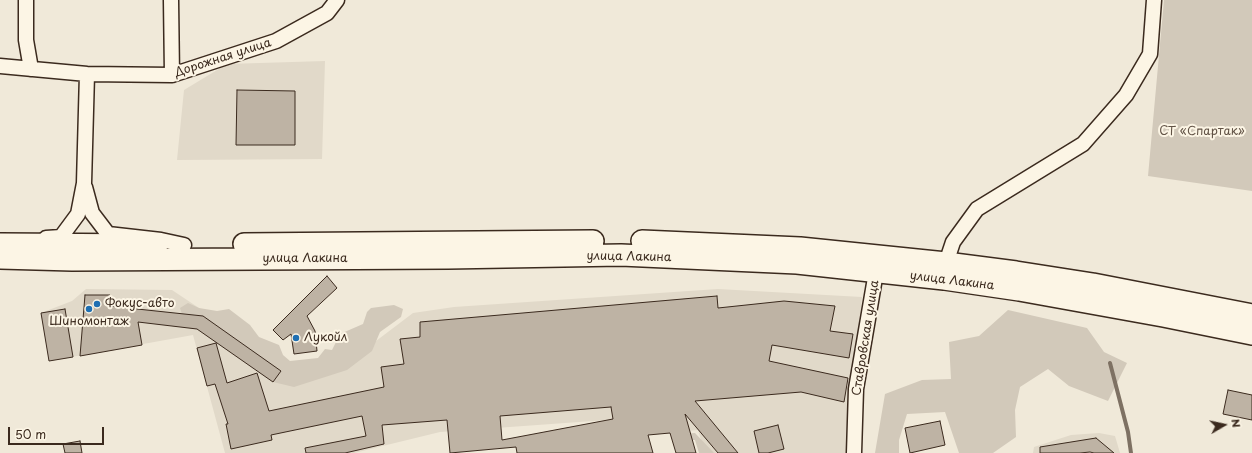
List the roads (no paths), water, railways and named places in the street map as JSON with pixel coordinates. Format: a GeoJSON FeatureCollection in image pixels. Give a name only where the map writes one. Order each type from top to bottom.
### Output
{"type":"FeatureCollection","features":[{"type":"Feature","properties":{"kind":"highway","name":"улица Лакина"},"geometry":{"type":"LineString","coordinates":[[0,243],[184,245],[623,241],[800,248],[946,263],[1016,272],[1093,284],[1252,314]]}},
{"type":"Feature","properties":{"kind":"highway","name":"улица Лакина"},"geometry":{"type":"LineString","coordinates":[[0,258],[72,260],[448,258],[621,255],[797,263],[944,279],[1019,290],[1252,334]]}},
{"type":"Feature","properties":{"kind":"street"},"geometry":{"type":"LineString","coordinates":[[26,0],[26,40],[31,69]]}},
{"type":"Feature","properties":{"kind":"street"},"geometry":{"type":"LineString","coordinates":[[171,0],[172,75]]}},
{"type":"Feature","properties":{"kind":"street","name":"Дорожная улица"},"geometry":{"type":"LineString","coordinates":[[0,66],[87,74],[172,75],[276,41],[327,13],[337,0]]}},
{"type":"Feature","properties":{"kind":"street"},"geometry":{"type":"LineString","coordinates":[[946,263],[953,242],[977,209],[1083,144],[1126,95],[1150,54],[1154,0]]}},
{"type":"Feature","properties":{"kind":"street"},"geometry":{"type":"LineString","coordinates":[[0,243],[61,237],[78,214],[84,183],[87,74]]}},
{"type":"Feature","properties":{"kind":"street"},"geometry":{"type":"LineString","coordinates":[[84,183],[92,213],[108,234],[161,240],[184,245]]}},
{"type":"Feature","properties":{"kind":"street","name":"Ставровская улица"},"geometry":{"type":"LineString","coordinates":[[854,453],[856,389],[876,272]]}},
{"type":"Feature","properties":{"kind":"waterway"},"geometry":{"type":"LineString","coordinates":[[1110,363],[1128,432],[1131,453]]}},
{"type":"Feature","properties":{"kind":"place","name":"Фокус-авто"},"geometry":{"type":"Point","coordinates":[97,304]}},
{"type":"Feature","properties":{"kind":"place","name":"Шиномонтаж"},"geometry":{"type":"Point","coordinates":[89,309]}},
{"type":"Feature","properties":{"kind":"place","name":"Лукойл"},"geometry":{"type":"Point","coordinates":[296,338]}},
{"type":"Feature","properties":{"kind":"park label","name":"СТ «Спартак»"},"geometry":{"type":"Point","coordinates":[1202,132]}}]}
